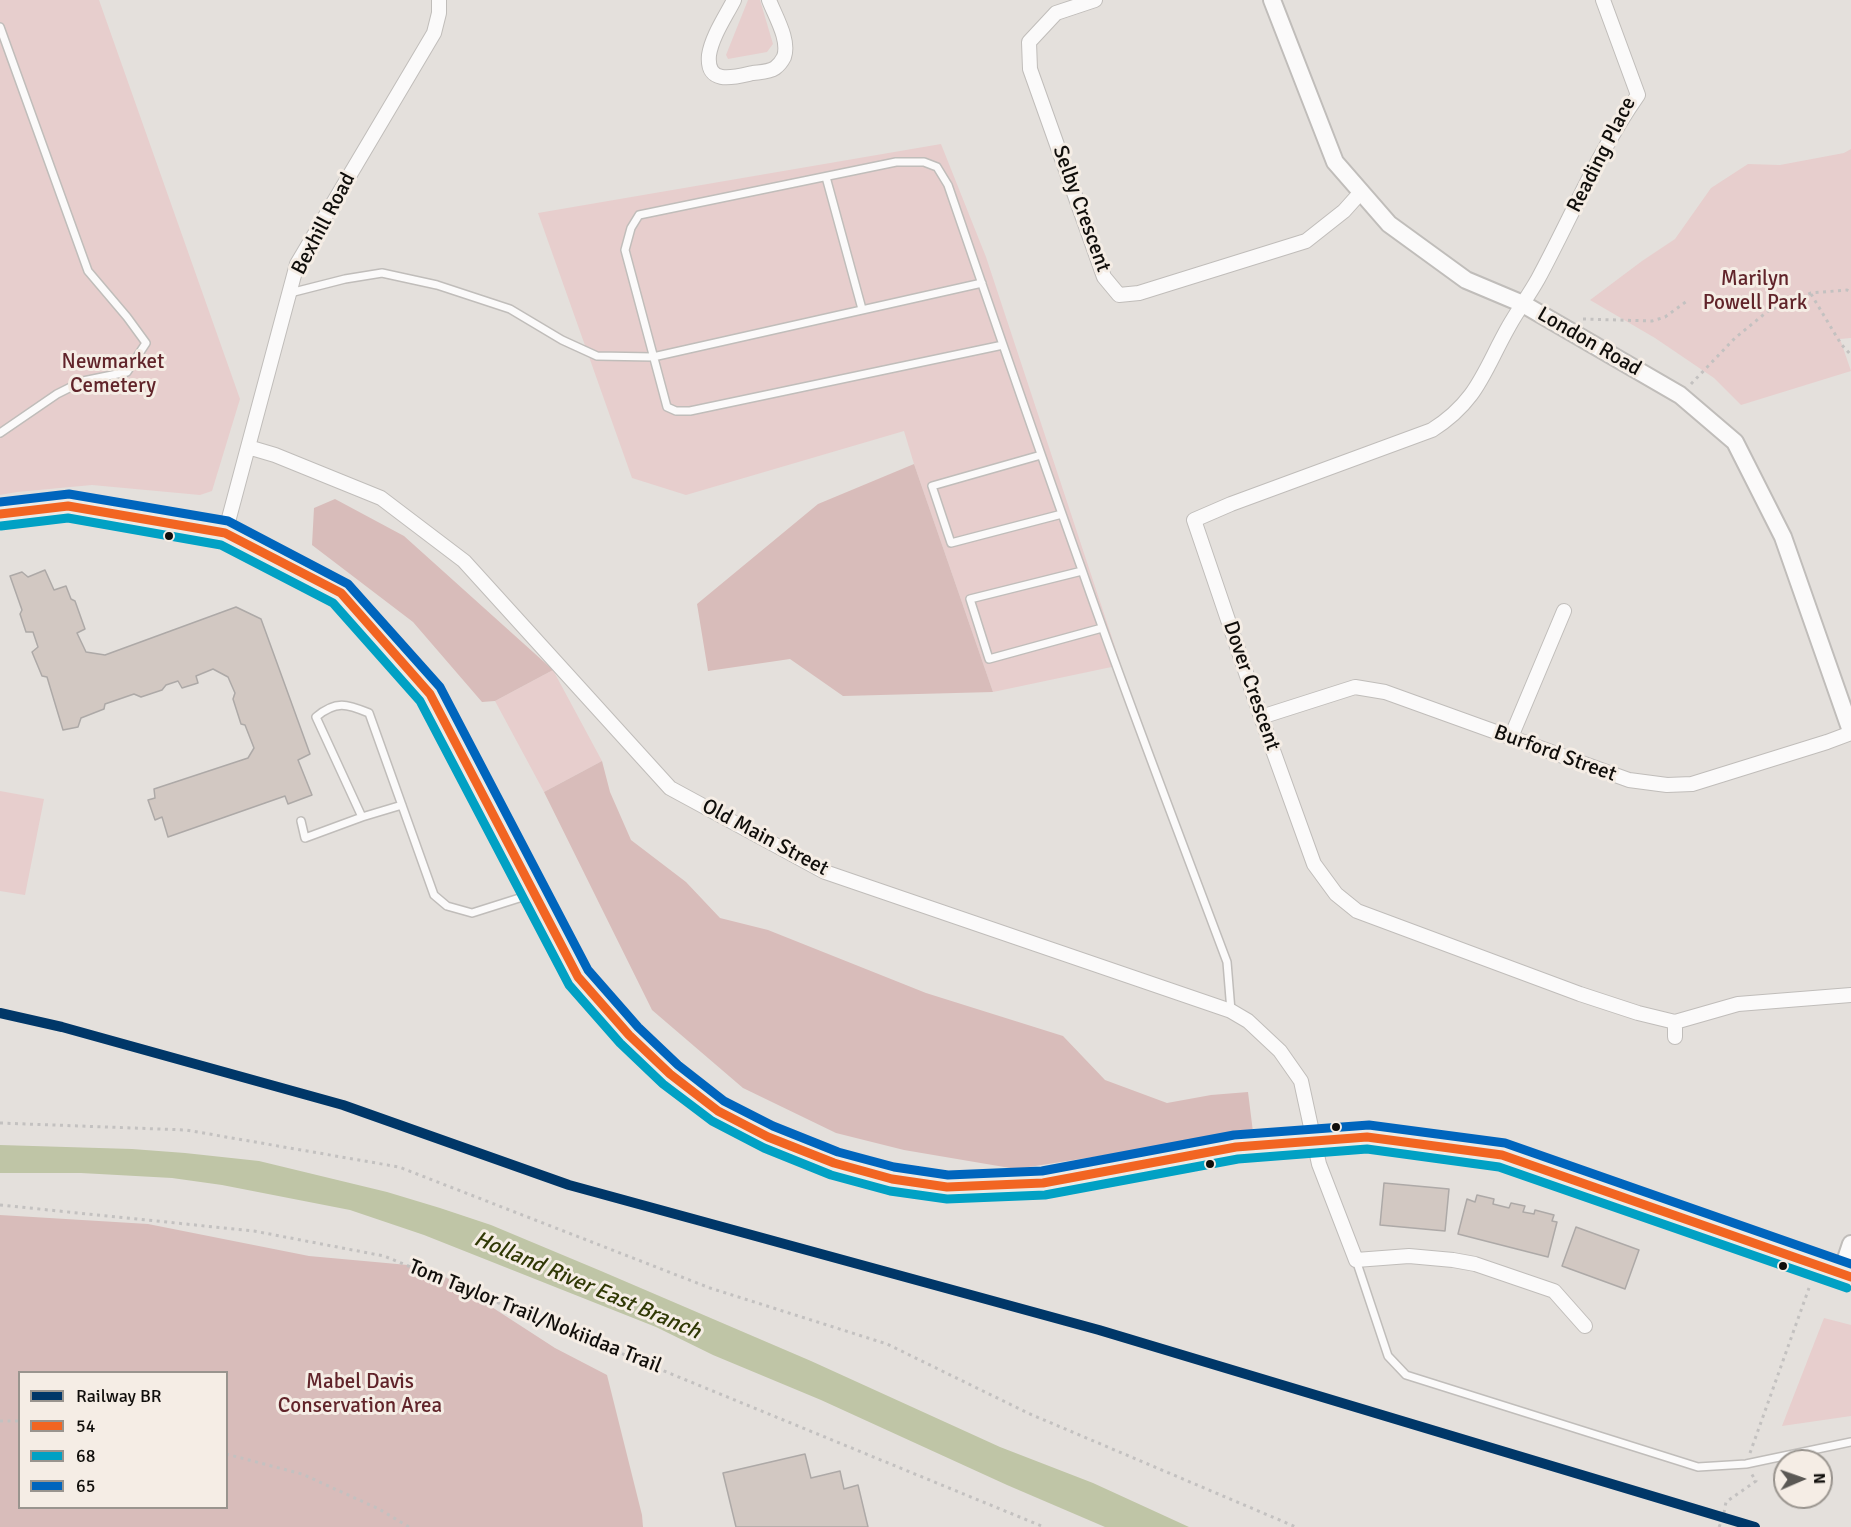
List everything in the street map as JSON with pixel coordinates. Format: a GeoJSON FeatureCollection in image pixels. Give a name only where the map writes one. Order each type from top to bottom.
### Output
{"type":"FeatureCollection","features":[{"type":"Feature","properties":{"kind":"main road"},"geometry":{"type":"LineString","coordinates":[[0,514],[68,506],[225,533],[341,593],[430,694],[578,976],[629,1035],[670,1074],[718,1111],[768,1137],[834,1163],[892,1179],[947,1187],[1043,1183],[1236,1147],[1367,1137],[1502,1155],[1846,1275]]}},
{"type":"Feature","properties":{"kind":"street","name":"Bexhill Road"},"geometry":{"type":"LineString","coordinates":[[225,533],[297,264],[434,33],[439,13],[439,0]]}},
{"type":"Feature","properties":{"kind":"street"},"geometry":{"type":"LineString","coordinates":[[734,0],[718,32],[710,55],[711,69],[722,78],[773,69],[780,64],[785,46],[769,0]]}},
{"type":"Feature","properties":{"kind":"street","name":"Selby Crescent"},"geometry":{"type":"LineString","coordinates":[[1095,0],[1056,13],[1036,34],[1029,42],[1030,69],[1104,277],[1119,295],[1140,293],[1306,241],[1344,211],[1361,192]]}},
{"type":"Feature","properties":{"kind":"street","name":"London Road"},"geometry":{"type":"LineString","coordinates":[[1272,0],[1335,162],[1389,224],[1466,280],[1524,304],[1680,395],[1735,442],[1783,537],[1851,732]]}},
{"type":"Feature","properties":{"kind":"street","name":"Reading Place"},"geometry":{"type":"LineString","coordinates":[[1524,304],[1619,122],[1638,95],[1603,0]]}},
{"type":"Feature","properties":{"kind":"street","name":"Dover Crescent"},"geometry":{"type":"LineString","coordinates":[[1524,304],[1510,324],[1475,391],[1448,420],[1416,437],[1231,504],[1194,520],[1314,864],[1336,894],[1357,911],[1580,994],[1638,1013],[1675,1022],[1738,1004],[1851,995]]}},
{"type":"Feature","properties":{"kind":"street","name":"Old Main Street"},"geometry":{"type":"LineString","coordinates":[[249,447],[275,455],[381,498],[464,561],[670,788],[825,872],[1231,1011],[1248,1021],[1280,1051],[1301,1081],[1319,1164],[1356,1260]]}},
{"type":"Feature","properties":{"kind":"street"},"geometry":{"type":"LineString","coordinates":[[1511,737],[1564,611]]}},
{"type":"Feature","properties":{"kind":"street","name":"Burford Street"},"geometry":{"type":"LineString","coordinates":[[1261,717],[1355,687],[1385,692],[1629,780],[1667,785],[1692,784],[1851,732]]}},
{"type":"Feature","properties":{"kind":"street"},"geometry":{"type":"LineString","coordinates":[[1675,1022],[1675,1037]]}},
{"type":"Feature","properties":{"kind":"street"},"geometry":{"type":"LineString","coordinates":[[1846,1275],[1851,1244]]}},
{"type":"Feature","properties":{"kind":"street"},"geometry":{"type":"LineString","coordinates":[[1356,1260],[1409,1256],[1475,1264],[1554,1291],[1585,1326]]}},
{"type":"Feature","properties":{"kind":"lane"},"geometry":{"type":"LineString","coordinates":[[0,27],[88,272],[146,343],[127,372],[82,381],[57,394],[0,433]]}},
{"type":"Feature","properties":{"kind":"lane"},"geometry":{"type":"LineString","coordinates":[[1004,345],[690,411],[676,411],[667,407],[625,250],[631,228],[639,215],[896,162],[924,162],[937,167],[948,185],[1004,345],[1041,454],[1102,628],[1227,962],[1231,1011]]}},
{"type":"Feature","properties":{"kind":"lane"},"geometry":{"type":"LineString","coordinates":[[826,177],[862,309]]}},
{"type":"Feature","properties":{"kind":"lane"},"geometry":{"type":"LineString","coordinates":[[290,292],[382,273],[437,285],[510,309],[562,340],[597,356],[653,357],[982,283]]}},
{"type":"Feature","properties":{"kind":"lane"},"geometry":{"type":"LineString","coordinates":[[1041,454],[932,486],[951,543],[1062,514]]}},
{"type":"Feature","properties":{"kind":"lane"},"geometry":{"type":"LineString","coordinates":[[1082,571],[970,599],[989,659],[1102,628]]}},
{"type":"Feature","properties":{"kind":"lane"},"geometry":{"type":"LineString","coordinates":[[362,817],[316,717],[326,709],[347,704],[369,713],[434,895],[447,906],[472,913],[534,893]]}},
{"type":"Feature","properties":{"kind":"lane"},"geometry":{"type":"LineString","coordinates":[[300,821],[305,838],[402,805]]}},
{"type":"Feature","properties":{"kind":"lane"},"geometry":{"type":"LineString","coordinates":[[1356,1260],[1388,1356],[1406,1375],[1698,1467],[1746,1464],[1851,1442]]}},
{"type":"Feature","properties":{"kind":"path"},"geometry":{"type":"LineString","coordinates":[[1680,395],[1735,338],[1768,311],[1811,293],[1847,290],[1851,292]]}},
{"type":"Feature","properties":{"kind":"path"},"geometry":{"type":"LineString","coordinates":[[1811,293],[1840,344],[1851,355]]}},
{"type":"Feature","properties":{"kind":"path"},"geometry":{"type":"LineString","coordinates":[[1581,319],[1652,321],[1665,317],[1687,301]]}},
{"type":"Feature","properties":{"kind":"path"},"geometry":{"type":"LineString","coordinates":[[0,1123],[186,1130],[399,1167],[710,1288],[887,1344],[1030,1414],[1296,1527]]}},
{"type":"Feature","properties":{"kind":"path","name":"Tom Taylor Trail/Nokiidaa Trail"},"geometry":{"type":"LineString","coordinates":[[0,1205],[254,1231],[384,1256],[1044,1527]]}},
{"type":"Feature","properties":{"kind":"path"},"geometry":{"type":"LineString","coordinates":[[1719,1527],[1726,1503],[1756,1481],[1746,1464],[1809,1288]]}},
{"type":"Feature","properties":{"kind":"path"},"geometry":{"type":"LineString","coordinates":[[0,1421],[18,1421]]}},
{"type":"Feature","properties":{"kind":"path"},"geometry":{"type":"LineString","coordinates":[[228,1455],[302,1474],[379,1509],[410,1527]]}},
{"type":"Feature","properties":{"kind":"green space","name":"Newmarket Cemetery"},"geometry":{"type":"Polygon","coordinates":[[[0,0],[99,0],[240,399],[212,491],[200,495],[92,485],[0,495],[0,0]]]}},
{"type":"Feature","properties":{"kind":"green space"},"geometry":{"type":"Polygon","coordinates":[[[748,0],[760,0],[773,44],[767,52],[728,59],[726,55],[748,0]]]}},
{"type":"Feature","properties":{"kind":"green space"},"geometry":{"type":"Polygon","coordinates":[[[941,144],[986,257],[1121,665],[993,692],[904,431],[686,495],[632,478],[538,213],[941,144]]]}},
{"type":"Feature","properties":{"kind":"green space","name":"Marilyn Powell Park"},"geometry":{"type":"Polygon","coordinates":[[[1851,149],[1851,338],[1840,339],[1851,371],[1741,405],[1714,378],[1655,338],[1590,300],[1675,239],[1711,188],[1748,164],[1780,165],[1844,153],[1851,149]]]}},
{"type":"Feature","properties":{"kind":"green space"},"geometry":{"type":"Polygon","coordinates":[[[914,464],[993,692],[843,696],[790,659],[708,671],[697,604],[818,504],[914,464]]]}},
{"type":"Feature","properties":{"kind":"green space"},"geometry":{"type":"Polygon","coordinates":[[[335,499],[404,536],[553,670],[495,701],[482,702],[413,622],[312,545],[314,508],[335,499]]]}},
{"type":"Feature","properties":{"kind":"green space"},"geometry":{"type":"Polygon","coordinates":[[[553,670],[602,761],[544,792],[495,701],[553,670]]]}},
{"type":"Feature","properties":{"kind":"green space"},"geometry":{"type":"Polygon","coordinates":[[[602,761],[610,792],[631,840],[686,882],[720,918],[768,930],[926,993],[1063,1036],[1105,1080],[1167,1103],[1211,1095],[1248,1092],[1253,1132],[1016,1169],[904,1150],[836,1133],[743,1088],[652,1010],[544,792],[602,761]]]}},
{"type":"Feature","properties":{"kind":"green space"},"geometry":{"type":"Polygon","coordinates":[[[0,791],[44,799],[25,895],[0,891],[0,791]]]}},
{"type":"Feature","properties":{"kind":"green space","name":"Mabel Davis Conservation Area"},"geometry":{"type":"Polygon","coordinates":[[[0,1215],[148,1224],[309,1256],[430,1267],[555,1348],[607,1375],[643,1527],[0,1527],[0,1215]]]}},
{"type":"Feature","properties":{"kind":"green space"},"geometry":{"type":"Polygon","coordinates":[[[1824,1318],[1851,1325],[1851,1416],[1782,1426],[1824,1318]]]}},
{"type":"Feature","properties":{"kind":"water","name":"Holland River East Branch"},"geometry":{"type":"Polygon","coordinates":[[[0,1145],[132,1149],[259,1161],[387,1192],[440,1208],[491,1225],[601,1271],[811,1361],[1000,1447],[1093,1483],[1189,1527],[1105,1527],[821,1400],[713,1355],[656,1327],[424,1235],[350,1210],[222,1185],[172,1178],[81,1173],[0,1173],[0,1145]]]}},
{"type":"Feature","properties":{"kind":"building"},"geometry":{"type":"Polygon","coordinates":[[[45,570],[54,590],[66,586],[71,599],[75,601],[85,629],[77,633],[86,652],[105,655],[236,607],[261,619],[310,754],[298,760],[312,795],[288,804],[285,796],[168,837],[162,817],[155,820],[148,800],[155,798],[154,789],[248,758],[254,748],[245,725],[241,724],[233,699],[235,693],[228,677],[213,669],[196,676],[198,683],[182,688],[178,681],[166,685],[162,690],[141,697],[134,694],[105,704],[104,709],[81,718],[78,727],[63,730],[47,677],[42,676],[32,652],[38,647],[33,632],[26,632],[20,614],[22,610],[10,576],[22,572],[28,577],[45,570]]]}},
{"type":"Feature","properties":{"kind":"building"},"geometry":{"type":"Polygon","coordinates":[[[1384,1183],[1449,1189],[1445,1231],[1380,1225],[1384,1183]]]}},
{"type":"Feature","properties":{"kind":"building"},"geometry":{"type":"Polygon","coordinates":[[[1477,1195],[1494,1199],[1493,1204],[1509,1208],[1511,1203],[1525,1206],[1523,1212],[1534,1214],[1535,1210],[1554,1215],[1552,1221],[1557,1222],[1548,1257],[1458,1234],[1467,1199],[1475,1202],[1477,1195]]]}},
{"type":"Feature","properties":{"kind":"building"},"geometry":{"type":"Polygon","coordinates":[[[1576,1227],[1639,1250],[1625,1289],[1562,1266],[1576,1227]]]}},
{"type":"Feature","properties":{"kind":"building"},"geometry":{"type":"Polygon","coordinates":[[[805,1454],[811,1478],[840,1471],[844,1489],[858,1485],[868,1527],[736,1527],[723,1473],[805,1454]]]}},
{"type":"Feature","properties":{"kind":"rail line","name":"BR"},"geometry":{"type":"LineString","coordinates":[[0,1013],[62,1027],[343,1105],[569,1185],[1099,1330],[1755,1527]]}},
{"type":"Feature","properties":{"kind":"transit line","name":"65"},"geometry":{"type":"LineString","coordinates":[[0,502],[69,494],[228,521],[348,584],[440,687],[588,970],[638,1027],[678,1065],[724,1101],[773,1126],[838,1152],[894,1167],[948,1175],[1042,1171],[1234,1135],[1369,1125],[1505,1143],[1851,1264]]}},
{"type":"Feature","properties":{"kind":"transit line","name":"54"},"geometry":{"type":"LineString","coordinates":[[0,514],[68,506],[225,533],[341,593],[430,694],[578,977],[629,1035],[670,1074],[718,1111],[768,1137],[834,1163],[892,1179],[947,1187],[1043,1183],[1236,1147],[1367,1137],[1502,1155],[1851,1277]]}},
{"type":"Feature","properties":{"kind":"transit line","name":"68"},"geometry":{"type":"LineString","coordinates":[[1,526],[68,518],[221,545],[333,603],[420,701],[569,985],[620,1043],[663,1084],[712,1121],[764,1148],[831,1175],[890,1191],[947,1199],[1045,1195],[1238,1159],[1367,1149],[1499,1167],[1847,1288]]}}]}
